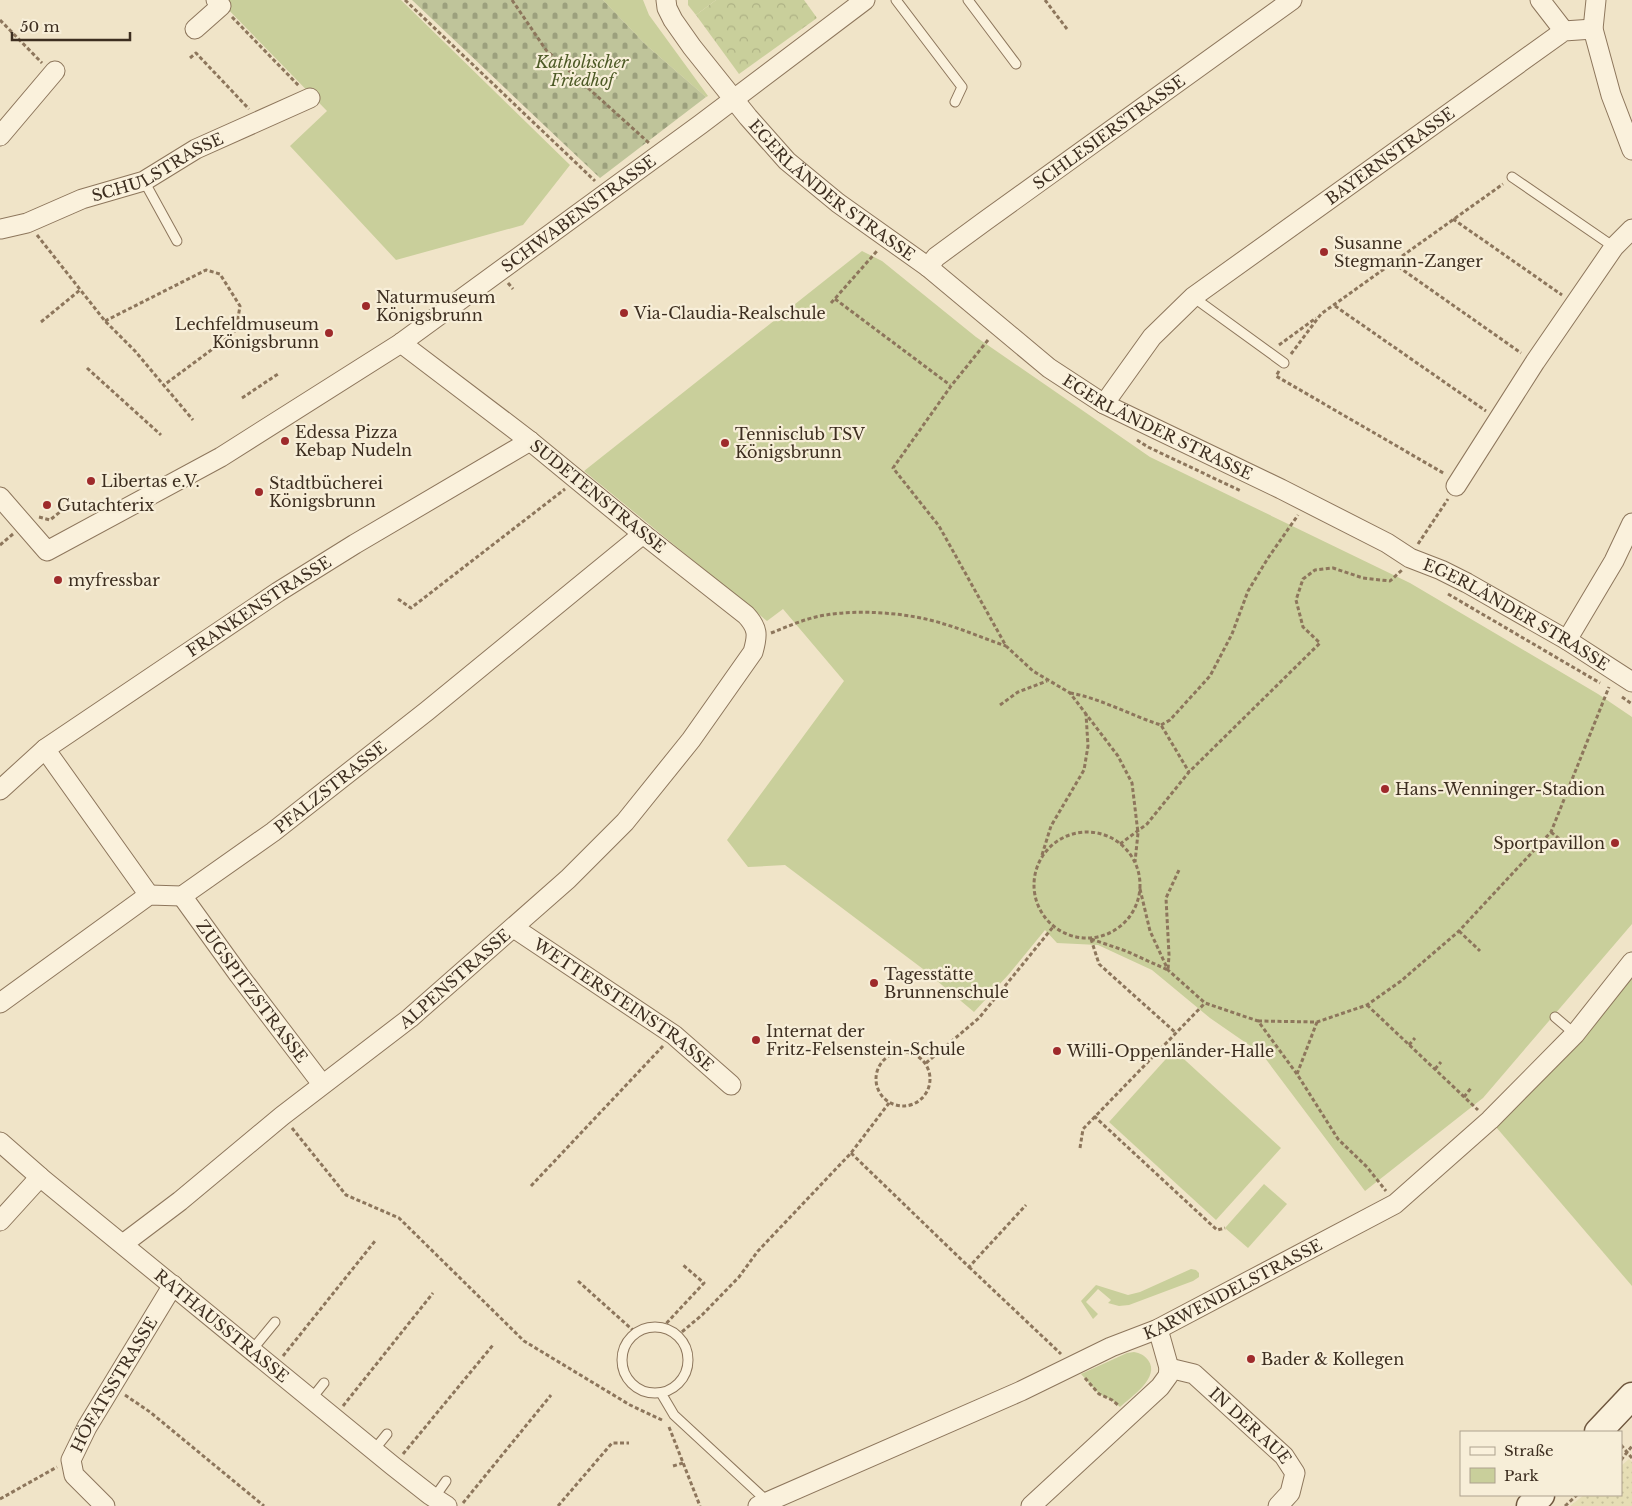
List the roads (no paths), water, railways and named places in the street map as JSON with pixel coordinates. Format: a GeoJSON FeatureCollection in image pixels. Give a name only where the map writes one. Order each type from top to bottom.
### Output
{"type":"FeatureCollection","features":[{"type":"Feature","properties":{"kind":"main road"},"geometry":{"type":"LineString","coordinates":[[1599,1431],[1632,1396]]}},
{"type":"Feature","properties":{"kind":"main road"},"geometry":{"type":"LineString","coordinates":[[1530,1506],[1540,1496]]}},
{"type":"Feature","properties":{"kind":"street","name":"EGERLÄNDER STRASSE"},"geometry":{"type":"LineString","coordinates":[[666,0],[667,8],[673,20],[692,47],[733,99],[787,161],[838,203],[928,267],[1049,368],[1104,404],[1387,543],[1407,563],[1441,570],[1467,583],[1567,640],[1632,682]]}},
{"type":"Feature","properties":{"kind":"street","name":"SCHWABENSTRASSE"},"geometry":{"type":"LineString","coordinates":[[0,497],[47,551],[221,457],[401,343],[607,193],[865,0]]}},
{"type":"Feature","properties":{"kind":"street","name":"SCHLESIERSTRASSE"},"geometry":{"type":"LineString","coordinates":[[928,267],[936,257],[985,221],[1292,0]]}},
{"type":"Feature","properties":{"kind":"street"},"geometry":{"type":"LineString","coordinates":[[1540,0],[1564,31],[1593,29]]}},
{"type":"Feature","properties":{"kind":"street"},"geometry":{"type":"LineString","coordinates":[[1596,0],[1593,29],[1611,95],[1632,150]]}},
{"type":"Feature","properties":{"kind":"street"},"geometry":{"type":"LineString","coordinates":[[195,29],[218,3]]}},
{"type":"Feature","properties":{"kind":"street","name":"BAYERNSTRASSE"},"geometry":{"type":"LineString","coordinates":[[1104,404],[1152,337],[1193,297],[1564,31]]}},
{"type":"Feature","properties":{"kind":"street"},"geometry":{"type":"LineString","coordinates":[[0,136],[54,72]]}},
{"type":"Feature","properties":{"kind":"street","name":"SCHULSTRASSE"},"geometry":{"type":"LineString","coordinates":[[0,233],[82,199],[144,182],[196,149],[310,98]]}},
{"type":"Feature","properties":{"kind":"street"},"geometry":{"type":"LineString","coordinates":[[1458,484],[1535,362],[1614,247],[1632,228]]}},
{"type":"Feature","properties":{"kind":"street","name":"SUDETENSTRASSE"},"geometry":{"type":"LineString","coordinates":[[401,343],[530,441],[643,534],[746,614],[755,625],[757,639],[753,652],[742,668]]}},
{"type":"Feature","properties":{"kind":"street","name":"FRANKENSTRASSE"},"geometry":{"type":"LineString","coordinates":[[0,790],[45,749],[285,587],[530,441]]}},
{"type":"Feature","properties":{"kind":"street"},"geometry":{"type":"LineString","coordinates":[[1567,640],[1614,561],[1632,523]]}},
{"type":"Feature","properties":{"kind":"street","name":"PFALZSTRASSE"},"geometry":{"type":"LineString","coordinates":[[182,896],[273,832],[435,704],[643,534]]}},
{"type":"Feature","properties":{"kind":"street","name":"ALPENSTRASSE"},"geometry":{"type":"LineString","coordinates":[[123,1244],[180,1201],[322,1084],[410,1018],[568,880],[625,822],[691,740],[742,668]]}},
{"type":"Feature","properties":{"kind":"street"},"geometry":{"type":"LineString","coordinates":[[45,749],[150,895]]}},
{"type":"Feature","properties":{"kind":"street"},"geometry":{"type":"LineString","coordinates":[[0,1003],[150,895],[182,896]]}},
{"type":"Feature","properties":{"kind":"street","name":"ZUGSPITZSTRASSE"},"geometry":{"type":"LineString","coordinates":[[182,896],[322,1084]]}},
{"type":"Feature","properties":{"kind":"street","name":"WETTERSTEINSTRASSE"},"geometry":{"type":"LineString","coordinates":[[514,928],[674,1035],[731,1085]]}},
{"type":"Feature","properties":{"kind":"street","name":"KARWENDELSTRASSE"},"geometry":{"type":"LineString","coordinates":[[763,1504],[1021,1391],[1111,1347],[1158,1329],[1395,1204],[1490,1120],[1575,1034],[1632,962]]}},
{"type":"Feature","properties":{"kind":"street","name":"RATHAUSSTRASSE"},"geometry":{"type":"LineString","coordinates":[[0,1142],[40,1177],[393,1466],[440,1502]]}},
{"type":"Feature","properties":{"kind":"street"},"geometry":{"type":"LineString","coordinates":[[0,1221],[40,1177]]}},
{"type":"Feature","properties":{"kind":"street","name":"HÖFATSSTRASSE"},"geometry":{"type":"LineString","coordinates":[[105,1506],[74,1475],[71,1460],[87,1427],[173,1285]]}},
{"type":"Feature","properties":{"kind":"street"},"geometry":{"type":"LineString","coordinates":[[1031,1506],[1160,1387],[1168,1376],[1169,1368],[1158,1329]]}},
{"type":"Feature","properties":{"kind":"street","name":"IN DER AUE"},"geometry":{"type":"LineString","coordinates":[[1169,1368],[1194,1374],[1284,1456],[1296,1473],[1290,1493],[1278,1506]]}},
{"type":"Feature","properties":{"kind":"lane"},"geometry":{"type":"LineString","coordinates":[[896,0],[962,87],[955,102]]}},
{"type":"Feature","properties":{"kind":"lane"},"geometry":{"type":"LineString","coordinates":[[968,0],[1016,64]]}},
{"type":"Feature","properties":{"kind":"lane"},"geometry":{"type":"LineString","coordinates":[[1512,177],[1614,247]]}},
{"type":"Feature","properties":{"kind":"lane"},"geometry":{"type":"LineString","coordinates":[[144,182],[177,242]]}},
{"type":"Feature","properties":{"kind":"lane"},"geometry":{"type":"LineString","coordinates":[[1193,297],[1284,363]]}},
{"type":"Feature","properties":{"kind":"lane"},"geometry":{"type":"LineString","coordinates":[[1555,1018],[1575,1034]]}},
{"type":"Feature","properties":{"kind":"lane"},"geometry":{"type":"LineString","coordinates":[[252,1350],[275,1322]]}},
{"type":"Feature","properties":{"kind":"lane"},"geometry":{"type":"LineString","coordinates":[[653,1327],[662,1328],[677,1336],[684,1344],[688,1353],[687,1369],[680,1383],[661,1393],[650,1393],[640,1389],[631,1382],[625,1373],[622,1362],[628,1341],[636,1333],[653,1327]]}},
{"type":"Feature","properties":{"kind":"lane"},"geometry":{"type":"LineString","coordinates":[[312,1398],[324,1383]]}},
{"type":"Feature","properties":{"kind":"lane"},"geometry":{"type":"LineString","coordinates":[[661,1393],[674,1415],[763,1504]]}},
{"type":"Feature","properties":{"kind":"lane"},"geometry":{"type":"LineString","coordinates":[[374,1450],[387,1434]]}},
{"type":"Feature","properties":{"kind":"lane"},"geometry":{"type":"LineString","coordinates":[[440,1502],[446,1481]]}},
{"type":"Feature","properties":{"kind":"place","name":"Susanne Stegmann-Zanger"},"geometry":{"type":"Point","coordinates":[1324,252]}},
{"type":"Feature","properties":{"kind":"place","name":"Naturmuseum Königsbrunn"},"geometry":{"type":"Point","coordinates":[366,306]}},
{"type":"Feature","properties":{"kind":"place","name":"Via-Claudia-Realschule"},"geometry":{"type":"Point","coordinates":[624,313]}},
{"type":"Feature","properties":{"kind":"place","name":"Lechfeldmuseum Königsbrunn"},"geometry":{"type":"Point","coordinates":[329,333]}},
{"type":"Feature","properties":{"kind":"place","name":"Edessa Pizza Kebap Nudeln"},"geometry":{"type":"Point","coordinates":[285,441]}},
{"type":"Feature","properties":{"kind":"place","name":"Tennisclub TSV Königsbrunn"},"geometry":{"type":"Point","coordinates":[725,443]}},
{"type":"Feature","properties":{"kind":"place","name":"Libertas e.V."},"geometry":{"type":"Point","coordinates":[91,481]}},
{"type":"Feature","properties":{"kind":"place","name":"Stadtbücherei Königsbrunn"},"geometry":{"type":"Point","coordinates":[259,492]}},
{"type":"Feature","properties":{"kind":"place","name":"Gutachterix"},"geometry":{"type":"Point","coordinates":[47,505]}},
{"type":"Feature","properties":{"kind":"place","name":"myfressbar"},"geometry":{"type":"Point","coordinates":[58,580]}},
{"type":"Feature","properties":{"kind":"place","name":"Hans-Wenninger-Stadion"},"geometry":{"type":"Point","coordinates":[1385,789]}},
{"type":"Feature","properties":{"kind":"place","name":"Sportpavillon"},"geometry":{"type":"Point","coordinates":[1615,843]}},
{"type":"Feature","properties":{"kind":"place","name":"Tagesstätte Brunnenschule"},"geometry":{"type":"Point","coordinates":[874,983]}},
{"type":"Feature","properties":{"kind":"place","name":"Internat der Fritz-Felsenstein-Schule"},"geometry":{"type":"Point","coordinates":[756,1040]}},
{"type":"Feature","properties":{"kind":"place","name":"Willi-Oppenländer-Halle"},"geometry":{"type":"Point","coordinates":[1057,1051]}},
{"type":"Feature","properties":{"kind":"place","name":"Bader & Kollegen"},"geometry":{"type":"Point","coordinates":[1251,1359]}},
{"type":"Feature","properties":{"kind":"park label","name":"Katholischer Friedhof"},"geometry":{"type":"Point","coordinates":[582,71]}}]}
